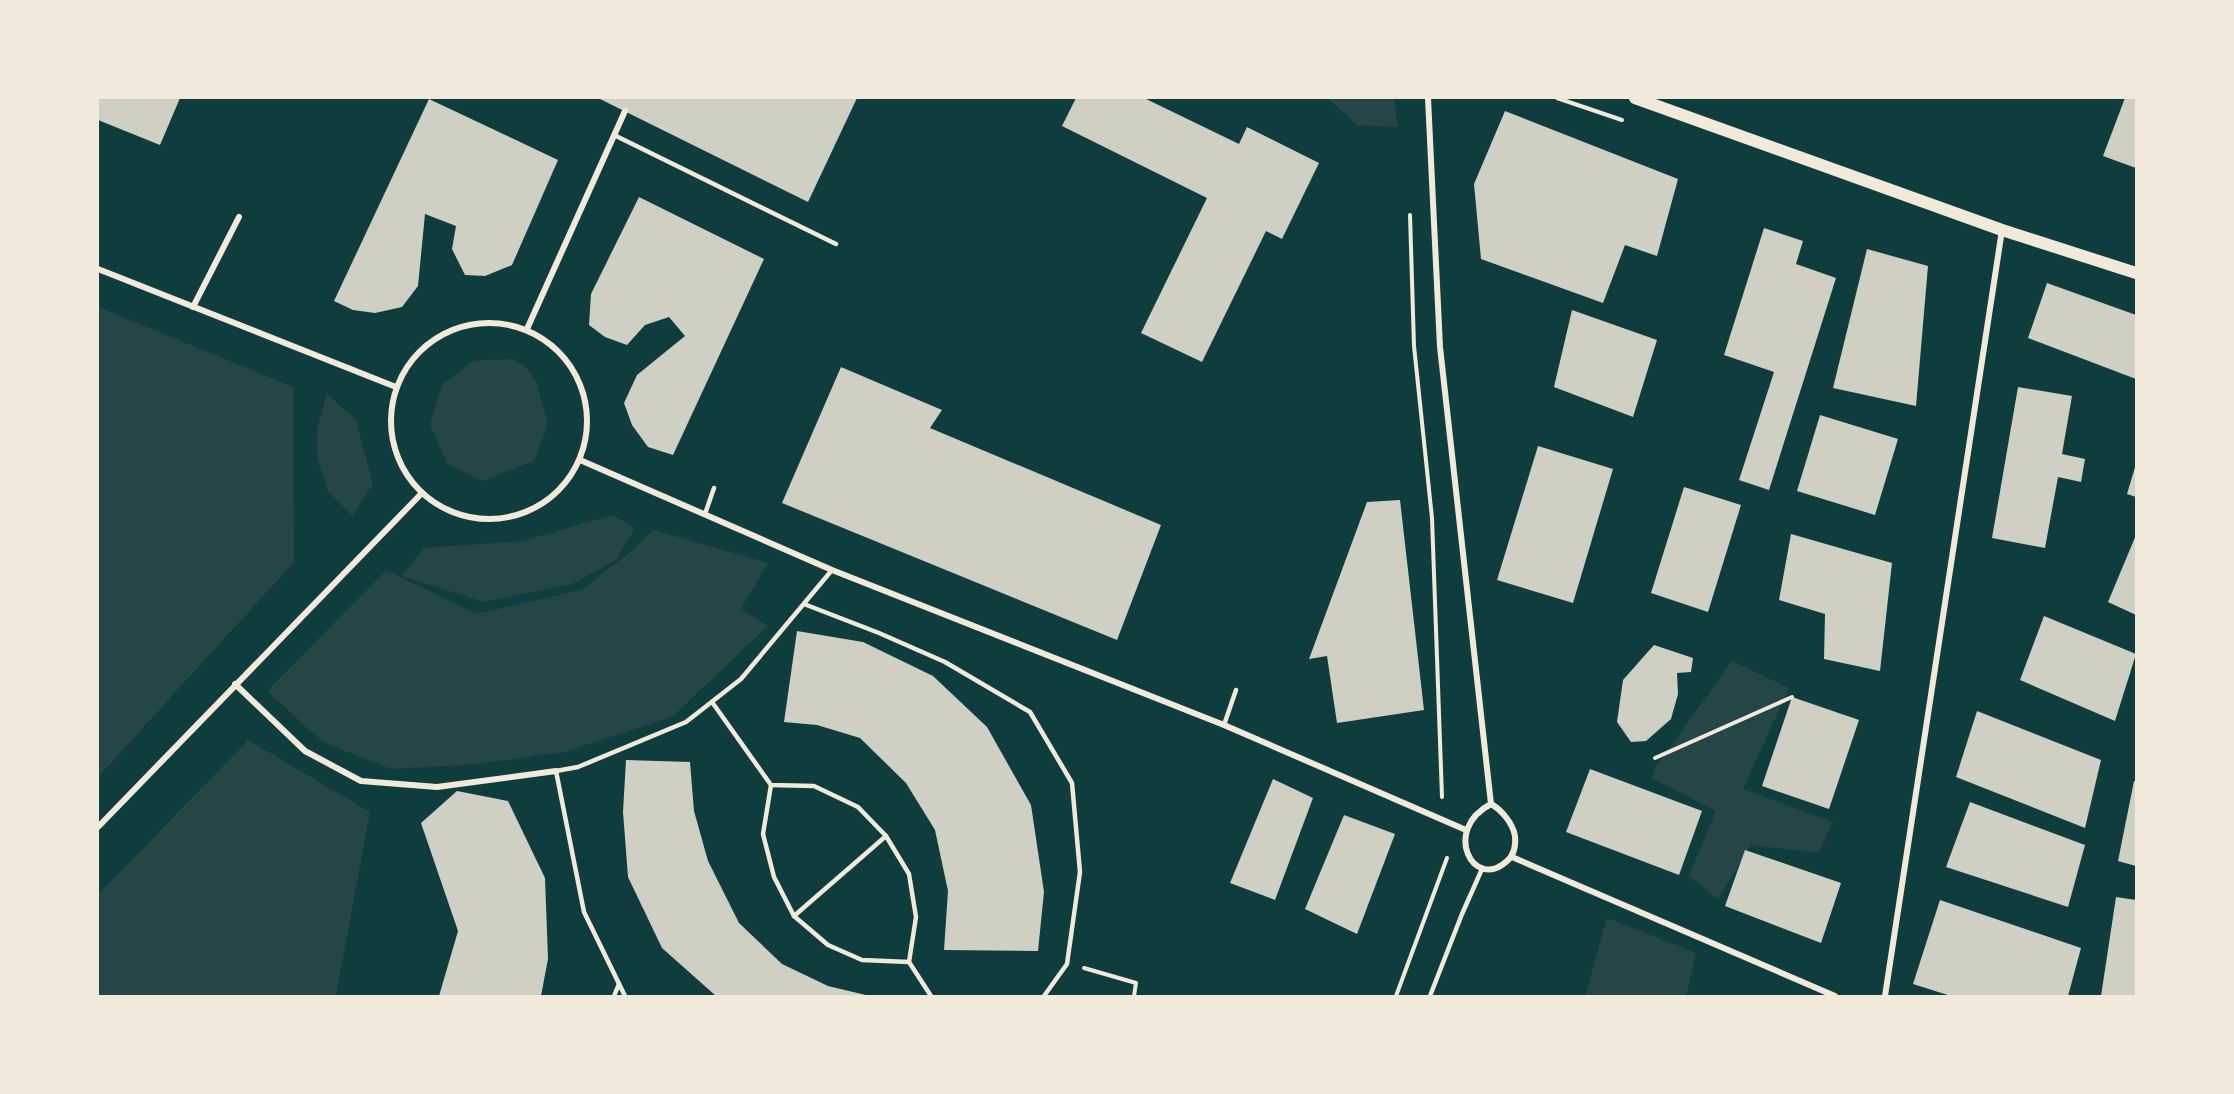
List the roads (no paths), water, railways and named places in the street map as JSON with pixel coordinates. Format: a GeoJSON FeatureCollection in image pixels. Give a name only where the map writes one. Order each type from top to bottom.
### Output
{"type":"FeatureCollection","features":[{"type":"Feature","properties":{"kind":"main road"},"geometry":{"type":"LineString","coordinates":[[1635,98],[2002,230],[2136,273]]}},
{"type":"Feature","properties":{"kind":"street"},"geometry":{"type":"LineString","coordinates":[[1428,98],[1440,347],[1491,804],[1503,813],[1512,826],[1515,842],[1512,857],[1501,867],[1490,870],[1482,869],[1474,864],[1465,847],[1464,839],[1472,819],[1481,809],[1491,804]]}},
{"type":"Feature","properties":{"kind":"street"},"geometry":{"type":"LineString","coordinates":[[527,329],[625,111]]}},
{"type":"Feature","properties":{"kind":"street"},"geometry":{"type":"LineString","coordinates":[[193,307],[239,218]]}},
{"type":"Feature","properties":{"kind":"street"},"geometry":{"type":"LineString","coordinates":[[1885,996],[2002,230]]}},
{"type":"Feature","properties":{"kind":"street"},"geometry":{"type":"LineString","coordinates":[[98,269],[396,387]]}},
{"type":"Feature","properties":{"kind":"street"},"geometry":{"type":"LineString","coordinates":[[496,322],[527,329],[554,345],[574,370],[586,398],[588,429],[580,460],[563,487],[539,507],[509,518],[478,519],[447,511],[422,493],[404,470],[393,444],[390,415],[396,387],[412,359],[435,337],[464,325],[496,322]]}},
{"type":"Feature","properties":{"kind":"street"},"geometry":{"type":"LineString","coordinates":[[580,460],[832,570],[1224,725],[1466,831]]}},
{"type":"Feature","properties":{"kind":"street"},"geometry":{"type":"LineString","coordinates":[[98,827],[422,493]]}},
{"type":"Feature","properties":{"kind":"street"},"geometry":{"type":"LineString","coordinates":[[235,684],[305,751],[361,781],[437,787],[556,771]]}},
{"type":"Feature","properties":{"kind":"street"},"geometry":{"type":"LineString","coordinates":[[1512,857],[1834,996]]}},
{"type":"Feature","properties":{"kind":"lane"},"geometry":{"type":"LineString","coordinates":[[614,135],[836,244]]}},
{"type":"Feature","properties":{"kind":"lane"},"geometry":{"type":"LineString","coordinates":[[705,514],[714,488]]}},
{"type":"Feature","properties":{"kind":"lane"},"geometry":{"type":"LineString","coordinates":[[625,996],[584,912],[556,771],[578,767],[686,722],[741,679],[832,570]]}},
{"type":"Feature","properties":{"kind":"lane"},"geometry":{"type":"LineString","coordinates":[[804,603],[945,662],[1030,712],[1072,783],[1080,872],[1067,964],[1044,996]]}},
{"type":"Feature","properties":{"kind":"lane"},"geometry":{"type":"LineString","coordinates":[[1224,725],[1236,690]]}},
{"type":"Feature","properties":{"kind":"lane"},"geometry":{"type":"LineString","coordinates":[[712,702],[771,785],[763,834],[774,877],[794,916],[828,945],[862,960],[909,962]]}},
{"type":"Feature","properties":{"kind":"lane"},"geometry":{"type":"LineString","coordinates":[[771,785],[814,786],[858,807],[886,836],[909,874],[916,917],[909,962],[931,996]]}},
{"type":"Feature","properties":{"kind":"lane"},"geometry":{"type":"LineString","coordinates":[[794,916],[886,836]]}},
{"type":"Feature","properties":{"kind":"lane"},"geometry":{"type":"LineString","coordinates":[[1430,996],[1461,914],[1482,869]]}},
{"type":"Feature","properties":{"kind":"lane"},"geometry":{"type":"LineString","coordinates":[[614,996],[619,984]]}}]}
